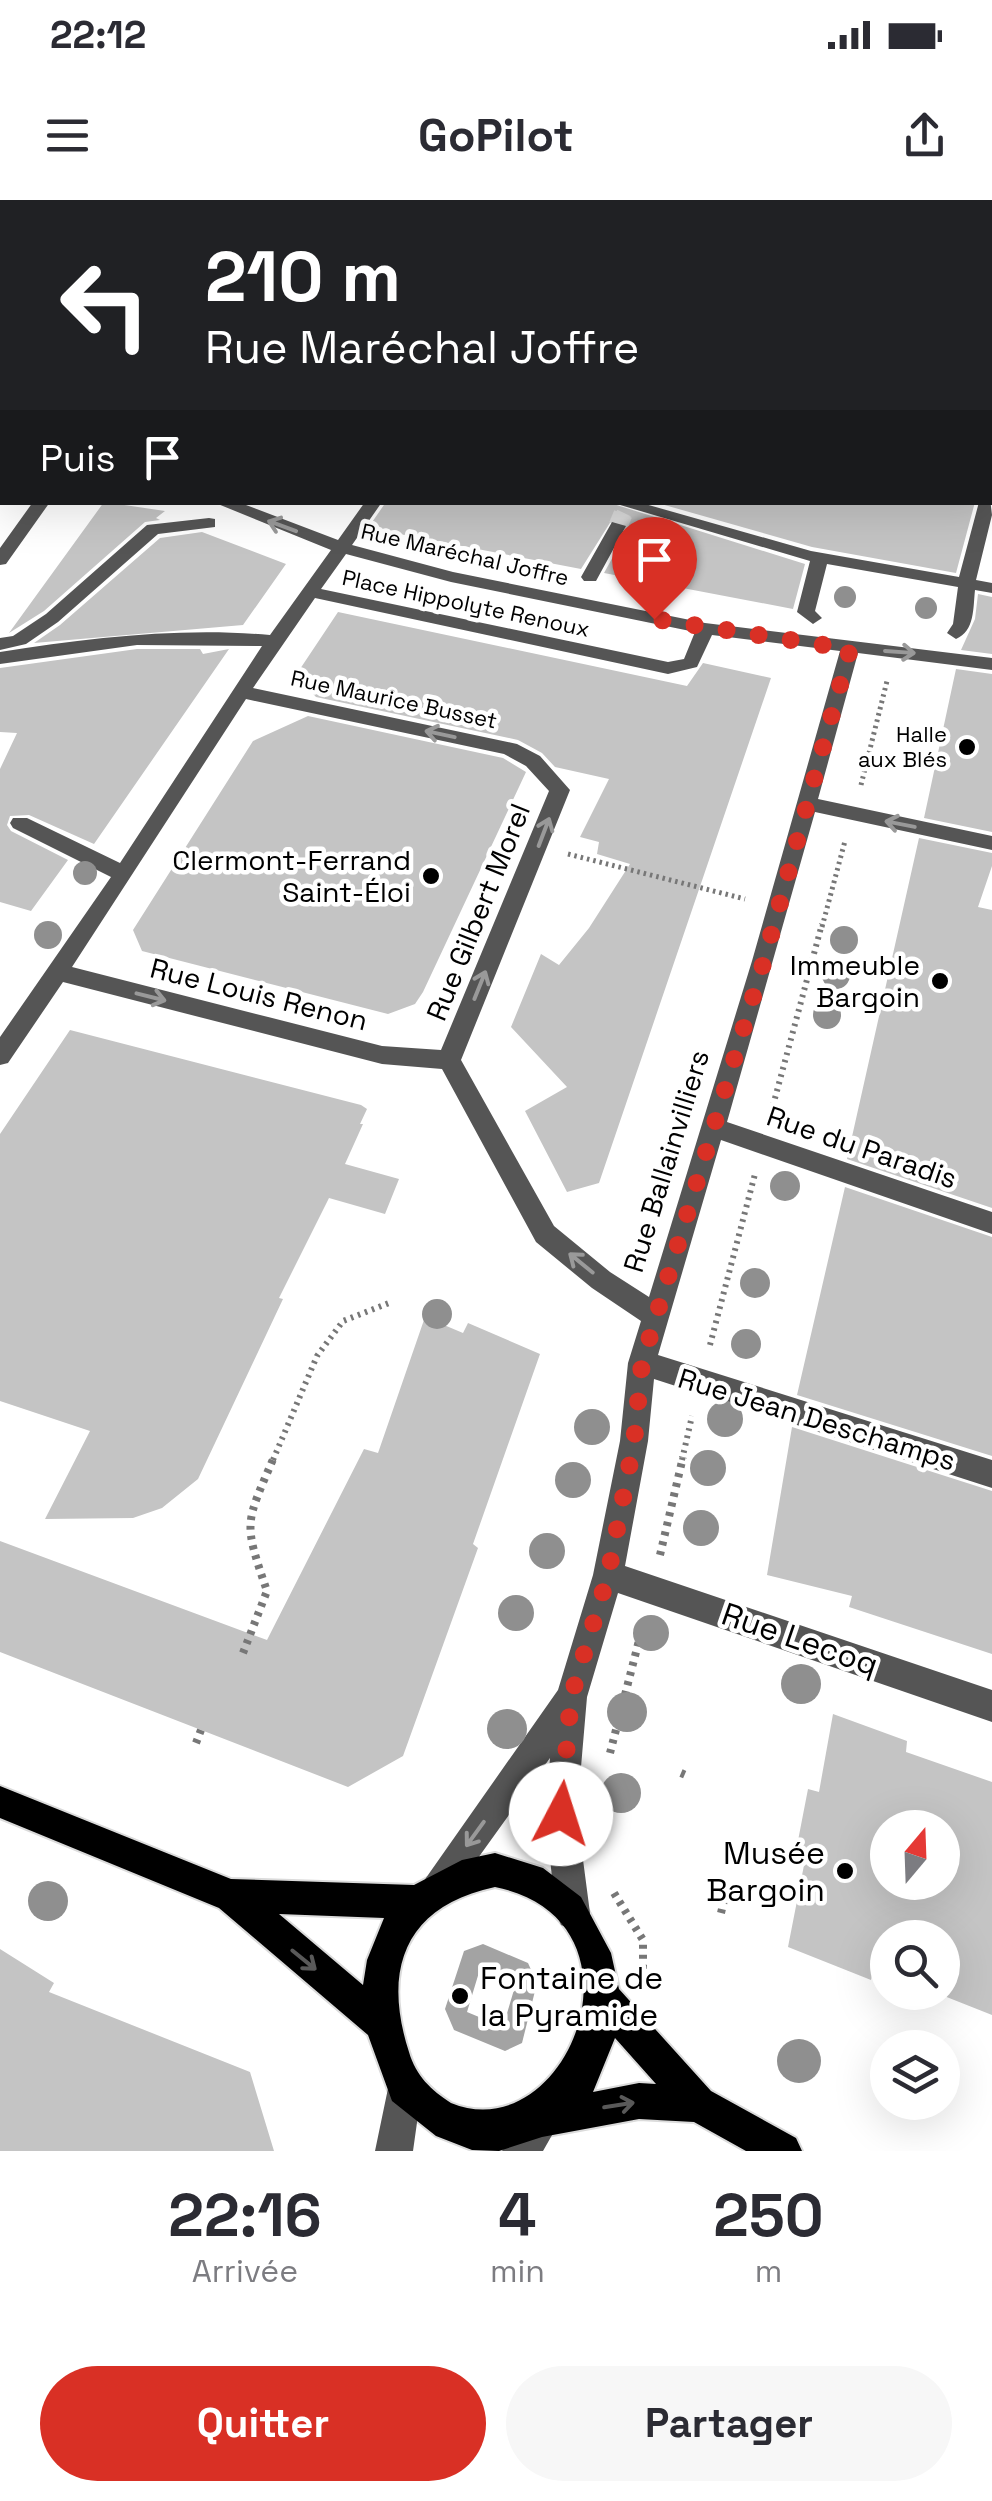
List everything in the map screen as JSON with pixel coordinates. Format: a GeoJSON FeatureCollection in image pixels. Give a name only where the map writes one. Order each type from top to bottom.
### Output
{"type":"FeatureCollection","features":[{"type":"Feature","properties":{"kind":"main road"},"geometry":{"type":"LineString","coordinates":[[0,1802],[231,1896],[292,1901],[428,1893]]}},
{"type":"Feature","properties":{"kind":"main road"},"geometry":{"type":"LineString","coordinates":[[582,1928],[551,1890],[524,1876],[495,1870],[466,1872],[428,1893],[398,1926],[386,1952],[378,1987],[379,2022],[404,2087],[432,2117],[472,2138],[506,2140],[531,2136],[639,2102],[698,2104]]}},
{"type":"Feature","properties":{"kind":"main road"},"geometry":{"type":"LineString","coordinates":[[231,1896],[379,2022]]}},
{"type":"Feature","properties":{"kind":"main road","name":"Rue Ballainvilliers"},"geometry":{"type":"LineString","coordinates":[[582,1928],[603,1998]]}},
{"type":"Feature","properties":{"kind":"main road"},"geometry":{"type":"LineString","coordinates":[[603,1998],[698,2104],[783,2151]]}},
{"type":"Feature","properties":{"kind":"main road"},"geometry":{"type":"LineString","coordinates":[[531,2136],[570,2096],[590,2065],[603,1998]]}},
{"type":"Feature","properties":{"kind":"street"},"geometry":{"type":"LineString","coordinates":[[0,560],[40,505]]}},
{"type":"Feature","properties":{"kind":"street","name":"Rue Maréchal Joffre"},"geometry":{"type":"LineString","coordinates":[[229,505],[343,548],[451,577],[705,630],[992,664]]}},
{"type":"Feature","properties":{"kind":"street"},"geometry":{"type":"LineString","coordinates":[[0,1056],[275,641],[372,505]]}},
{"type":"Feature","properties":{"kind":"street"},"geometry":{"type":"LineString","coordinates":[[690,523],[705,505]]}},
{"type":"Feature","properties":{"kind":"street"},"geometry":{"type":"LineString","coordinates":[[956,633],[976,583],[988,505]]}},
{"type":"Feature","properties":{"kind":"street"},"geometry":{"type":"LineString","coordinates":[[590,577],[623,512],[690,523],[814,557],[976,583]]}},
{"type":"Feature","properties":{"kind":"street"},"geometry":{"type":"LineString","coordinates":[[0,644],[18,640],[52,618],[154,529],[209,523]]}},
{"type":"Feature","properties":{"kind":"street"},"geometry":{"type":"LineString","coordinates":[[814,557],[806,612],[814,618]]}},
{"type":"Feature","properties":{"kind":"street","name":"Place Hippolyte Renoux"},"geometry":{"type":"LineString","coordinates":[[312,592],[668,668],[685,668],[692,663],[705,630]]}},
{"type":"Feature","properties":{"kind":"street"},"geometry":{"type":"LineString","coordinates":[[0,658],[84,644],[173,637],[275,641]]}},
{"type":"Feature","properties":{"kind":"street","name":"Rue Ballainvilliers"},"geometry":{"type":"LineString","coordinates":[[582,1928],[561,1814],[571,1697],[608,1575],[634,1442],[642,1363],[779,907],[850,649]]}},
{"type":"Feature","properties":{"kind":"street","name":"Rue Maurice Busset"},"geometry":{"type":"LineString","coordinates":[[242,692],[510,749],[533,761]]}},
{"type":"Feature","properties":{"kind":"street","name":"Rue Gilbert Morel"},"geometry":{"type":"LineString","coordinates":[[533,761],[560,790],[450,1060],[544,1234],[601,1280],[656,1316]]}},
{"type":"Feature","properties":{"kind":"street"},"geometry":{"type":"LineString","coordinates":[[808,804],[992,843]]}},
{"type":"Feature","properties":{"kind":"street"},"geometry":{"type":"LineString","coordinates":[[20,823],[124,874]]}},
{"type":"Feature","properties":{"kind":"street","name":"Rue Louis Renon"},"geometry":{"type":"LineString","coordinates":[[56,972],[382,1055],[450,1060]]}},
{"type":"Feature","properties":{"kind":"street","name":"Rue du Paradis"},"geometry":{"type":"LineString","coordinates":[[714,1127],[992,1223]]}},
{"type":"Feature","properties":{"kind":"street","name":"Rue Jean Deschamps"},"geometry":{"type":"LineString","coordinates":[[642,1363],[992,1474]]}},
{"type":"Feature","properties":{"kind":"street","name":"Rue Lecoq"},"geometry":{"type":"LineString","coordinates":[[608,1575],[992,1706]]}},
{"type":"Feature","properties":{"kind":"street","name":"Rue Ballainvilliers"},"geometry":{"type":"LineString","coordinates":[[428,1893],[519,1777],[571,1697]]}},
{"type":"Feature","properties":{"kind":"street"},"geometry":{"type":"LineString","coordinates":[[394,2151],[404,2087]]}},
{"type":"Feature","properties":{"kind":"path"},"geometry":{"type":"LineString","coordinates":[[538,846],[779,907]]}},
{"type":"Feature","properties":{"kind":"path"},"geometry":{"type":"LineString","coordinates":[[243,1653],[266,1591],[247,1533],[251,1510],[317,1356],[342,1321],[389,1303]]}},
{"type":"Feature","properties":{"kind":"path"},"geometry":{"type":"LineString","coordinates":[[196,1743],[201,1730]]}},
{"type":"Feature","properties":{"kind":"path"},"geometry":{"type":"LineString","coordinates":[[722,1914],[724,1896]]}},
{"type":"Feature","properties":{"kind":"shaded area","name":"Fontaine de la Pyramide"},"geometry":{"type":"Polygon","coordinates":[[[483,1944],[528,1963],[537,1983],[522,2043],[505,2051],[454,2030],[445,2009],[464,1951],[483,1944]],[[480,1969],[467,2012],[503,2027],[516,1983],[480,1969]]]}},
{"type":"Feature","properties":{"kind":"building"},"geometry":{"type":"Polygon","coordinates":[[[102,505],[165,511],[156,518],[160,520],[145,522],[44,611],[9,633],[102,505]]]}},
{"type":"Feature","properties":{"kind":"building"},"geometry":{"type":"Polygon","coordinates":[[[384,505],[617,505],[805,564],[793,609],[604,573],[629,528],[627,522],[613,518],[581,569],[368,528],[384,505]]]}},
{"type":"Feature","properties":{"kind":"building"},"geometry":{"type":"Polygon","coordinates":[[[665,505],[974,505],[956,573],[812,547],[665,505]]]}},
{"type":"Feature","properties":{"kind":"building"},"geometry":{"type":"Polygon","coordinates":[[[202,532],[286,564],[243,625],[34,643],[160,538],[202,532]]]}},
{"type":"Feature","properties":{"kind":"building"},"geometry":{"type":"Polygon","coordinates":[[[978,594],[992,597],[992,654],[961,650],[975,619],[978,594]]]}},
{"type":"Feature","properties":{"kind":"building"},"geometry":{"type":"Polygon","coordinates":[[[338,612],[687,686],[703,663],[771,678],[599,1183],[567,1192],[525,1111],[567,1087],[511,1027],[541,954],[559,965],[589,928],[630,864],[597,854],[599,842],[580,837],[609,779],[555,767],[542,753],[518,740],[316,697],[296,675],[338,612]]]}},
{"type":"Feature","properties":{"kind":"building"},"geometry":{"type":"Polygon","coordinates":[[[137,649],[200,649],[203,654],[229,649],[94,844],[29,815],[10,816],[7,825],[11,831],[68,860],[31,911],[0,902],[0,769],[17,733],[0,732],[0,668],[137,649]]]}},
{"type":"Feature","properties":{"kind":"building","name":"Halle aux Blés"},"geometry":{"type":"Polygon","coordinates":[[[956,669],[992,674],[992,832],[924,818],[956,669]]]}},
{"type":"Feature","properties":{"kind":"building","name":"Clermont-Ferrand Saint-Éloi"},"geometry":{"type":"Polygon","coordinates":[[[308,716],[503,758],[526,772],[423,992],[415,1004],[388,1014],[142,951],[133,930],[253,741],[308,716]]]}},
{"type":"Feature","properties":{"kind":"building"},"geometry":{"type":"Polygon","coordinates":[[[919,838],[992,853],[992,866],[978,907],[992,910],[992,1208],[847,1159],[919,838]]]}},
{"type":"Feature","properties":{"kind":"building"},"geometry":{"type":"Polygon","coordinates":[[[70,1030],[361,1105],[367,1109],[363,1124],[345,1164],[399,1179],[385,1214],[329,1198],[279,1298],[283,1299],[198,1479],[162,1508],[133,1518],[45,1519],[90,1431],[0,1401],[0,1134],[70,1030]]]}},
{"type":"Feature","properties":{"kind":"building"},"geometry":{"type":"Polygon","coordinates":[[[845,1187],[992,1237],[992,1456],[797,1395],[845,1187]]]}},
{"type":"Feature","properties":{"kind":"building"},"geometry":{"type":"Polygon","coordinates":[[[425,1317],[463,1333],[468,1323],[540,1354],[473,1544],[478,1548],[403,1756],[348,1787],[0,1652],[0,1541],[267,1640],[364,1449],[378,1453],[425,1317]]]}},
{"type":"Feature","properties":{"kind":"building"},"geometry":{"type":"Polygon","coordinates":[[[792,1427],[992,1491],[992,1654],[849,1607],[852,1596],[767,1575],[792,1427]]]}},
{"type":"Feature","properties":{"kind":"building","name":"Musée Bargoin"},"geometry":{"type":"Polygon","coordinates":[[[833,1714],[907,1741],[906,1752],[992,1782],[992,2015],[960,2002],[960,1920],[870,1920],[870,1980],[788,1947],[805,1860],[795,1856],[808,1789],[819,1792],[833,1714]]]}},
{"type":"Feature","properties":{"kind":"building"},"geometry":{"type":"Polygon","coordinates":[[[0,1949],[54,1983],[49,1992],[250,2072],[274,2151],[0,2151],[0,1949]]]}},
{"type":"Feature","properties":{"kind":"tunnel"},"geometry":{"type":"LineString","coordinates":[[622,517],[624,513]]}},
{"type":"Feature","properties":{"kind":"tunnel"},"geometry":{"type":"LineString","coordinates":[[618,526],[623,514]]}},
{"type":"Feature","properties":{"kind":"place","name":"Halle aux Blés"},"geometry":{"type":"Point","coordinates":[967,747]}},
{"type":"Feature","properties":{"kind":"place","name":"Clermont-Ferrand Saint-Éloi"},"geometry":{"type":"Point","coordinates":[431,876]}},
{"type":"Feature","properties":{"kind":"place","name":"Immeuble Bargoin"},"geometry":{"type":"Point","coordinates":[940,981]}},
{"type":"Feature","properties":{"kind":"place","name":"Musée Bargoin"},"geometry":{"type":"Point","coordinates":[845,1871]}},
{"type":"Feature","properties":{"kind":"place","name":"Fontaine de la Pyramide"},"geometry":{"type":"Point","coordinates":[460,1996]}},
{"type":"Feature","properties":{"kind":"route"},"geometry":{"type":"LineString","coordinates":[[561,1814],[571,1697],[608,1575],[634,1442],[642,1363],[764,961],[850,649],[705,630],[654,619]]}}]}
